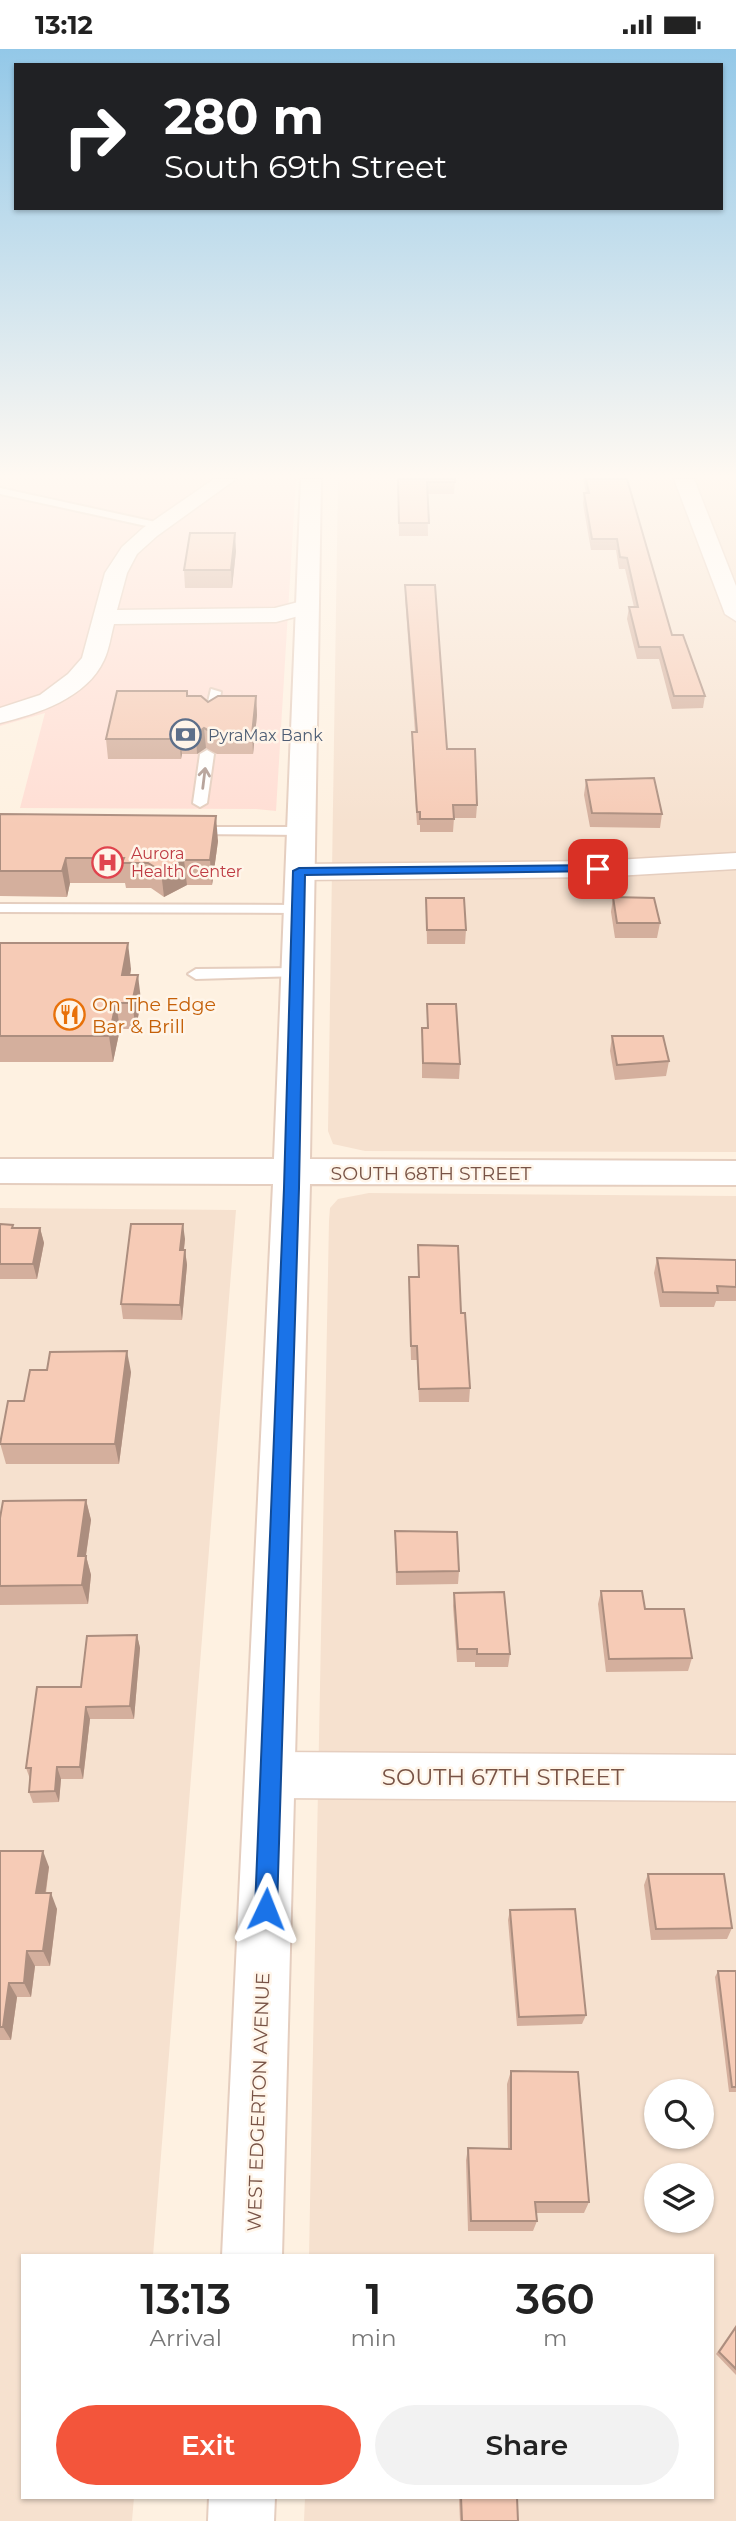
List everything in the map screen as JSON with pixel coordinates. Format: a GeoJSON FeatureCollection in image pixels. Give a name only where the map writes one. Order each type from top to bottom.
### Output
{"type":"FeatureCollection","features":[{"type":"Feature","properties":{"kind":"street"},"geometry":{"type":"LineString","coordinates":[[0,716],[48,700],[76,679],[93,660],[110,594]]}},
{"type":"Feature","properties":{"kind":"street","name":"WEST EDGERTON AVENUE"},"geometry":{"type":"LineString","coordinates":[[252,2254],[292,1172],[306,594]]}},
{"type":"Feature","properties":{"kind":"street"},"geometry":{"type":"LineString","coordinates":[[728,594],[736,614]]}},
{"type":"Feature","properties":{"kind":"street"},"geometry":{"type":"LineString","coordinates":[[105,610],[276,615],[306,607]]}},
{"type":"Feature","properties":{"kind":"street"},"geometry":{"type":"LineString","coordinates":[[299,871],[598,869],[711,865],[736,861]]}},
{"type":"Feature","properties":{"kind":"street","name":"SOUTH 68TH STREET"},"geometry":{"type":"LineString","coordinates":[[0,1171],[736,1173]]}},
{"type":"Feature","properties":{"kind":"street","name":"SOUTH 67TH STREET"},"geometry":{"type":"LineString","coordinates":[[271,1775],[736,1778]]}},
{"type":"Feature","properties":{"kind":"street"},"geometry":{"type":"LineString","coordinates":[[241,2521],[242,2499]]}},
{"type":"Feature","properties":{"kind":"lane"},"geometry":{"type":"LineString","coordinates":[[211,715],[215,692]]}},
{"type":"Feature","properties":{"kind":"lane"},"geometry":{"type":"LineString","coordinates":[[201,803],[207,754]]}},
{"type":"Feature","properties":{"kind":"lane"},"geometry":{"type":"LineString","coordinates":[[178,830],[300,831]]}},
{"type":"Feature","properties":{"kind":"lane"},"geometry":{"type":"LineString","coordinates":[[0,908],[299,909]]}},
{"type":"Feature","properties":{"kind":"lane"},"geometry":{"type":"LineString","coordinates":[[196,974],[297,973]]}},
{"type":"Feature","properties":{"kind":"shaded area"},"geometry":{"type":"Polygon","coordinates":[[[0,594],[289,594],[276,811],[20,808],[45,713],[0,726],[0,594]]]}},
{"type":"Feature","properties":{"kind":"shaded area"},"geometry":{"type":"Polygon","coordinates":[[[336,594],[736,594],[736,1152],[365,1151],[333,1144],[328,1131],[336,594]]]}},
{"type":"Feature","properties":{"kind":"shaded area"},"geometry":{"type":"Polygon","coordinates":[[[369,1193],[736,1196],[736,2521],[304,2521],[305,2499],[714,2499],[714,2254],[309,2254],[330,1208],[338,1199],[369,1193]]]}},
{"type":"Feature","properties":{"kind":"shaded area"},"geometry":{"type":"Polygon","coordinates":[[[0,1208],[236,1210],[153,2254],[21,2254],[21,2499],[134,2499],[132,2521],[0,2521],[0,1208]]]}},
{"type":"Feature","properties":{"kind":"building"},"geometry":{"type":"Polygon","coordinates":[[[406,594],[436,594],[447,749],[475,749],[477,805],[453,805],[454,819],[420,819],[420,812],[417,812],[412,732],[417,732],[406,594]]]}},
{"type":"Feature","properties":{"kind":"building"},"geometry":{"type":"Polygon","coordinates":[[[635,594],[660,594],[672,635],[683,635],[705,696],[674,696],[660,647],[639,647],[629,607],[638,607],[635,594]]]}},
{"type":"Feature","properties":{"kind":"building"},"geometry":{"type":"Polygon","coordinates":[[[117,691],[187,691],[187,696],[201,696],[208,702],[218,696],[256,696],[252,734],[215,734],[204,728],[196,734],[180,734],[179,739],[106,739],[117,691]]]}},
{"type":"Feature","properties":{"kind":"building"},"geometry":{"type":"Polygon","coordinates":[[[654,778],[662,814],[592,813],[586,780],[654,778]]]}},
{"type":"Feature","properties":{"kind":"building"},"geometry":{"type":"Polygon","coordinates":[[[0,814],[216,816],[210,860],[184,860],[161,871],[148,863],[122,863],[124,858],[66,858],[62,871],[0,871],[0,814]]]}},
{"type":"Feature","properties":{"kind":"building"},"geometry":{"type":"Polygon","coordinates":[[[613,897],[654,898],[660,923],[617,923],[613,897]]]}},
{"type":"Feature","properties":{"kind":"building"},"geometry":{"type":"Polygon","coordinates":[[[426,898],[464,898],[466,930],[427,930],[426,898]]]}},
{"type":"Feature","properties":{"kind":"building","name":"On The Edge Bar & Brill"},"geometry":{"type":"Polygon","coordinates":[[[0,943],[128,943],[122,975],[138,975],[132,1003],[116,1003],[109,1036],[0,1036],[0,943]]]}},
{"type":"Feature","properties":{"kind":"building"},"geometry":{"type":"Polygon","coordinates":[[[427,1004],[456,1004],[460,1064],[423,1063],[422,1028],[428,1028],[427,1004]]]}},
{"type":"Feature","properties":{"kind":"building"},"geometry":{"type":"Polygon","coordinates":[[[612,1036],[663,1036],[669,1061],[617,1065],[612,1036]]]}},
{"type":"Feature","properties":{"kind":"building"},"geometry":{"type":"Polygon","coordinates":[[[0,1224],[13,1225],[12,1228],[40,1228],[33,1264],[0,1264],[0,1224]]]}},
{"type":"Feature","properties":{"kind":"building"},"geometry":{"type":"Polygon","coordinates":[[[131,1224],[183,1224],[180,1250],[185,1250],[180,1305],[121,1304],[131,1224]]]}},
{"type":"Feature","properties":{"kind":"building"},"geometry":{"type":"Polygon","coordinates":[[[418,1245],[458,1246],[461,1313],[465,1313],[470,1388],[419,1389],[417,1346],[411,1346],[409,1277],[419,1277],[418,1245]]]}},
{"type":"Feature","properties":{"kind":"building"},"geometry":{"type":"Polygon","coordinates":[[[657,1258],[736,1260],[736,1287],[717,1286],[718,1293],[663,1292],[657,1258]]]}},
{"type":"Feature","properties":{"kind":"building"},"geometry":{"type":"Polygon","coordinates":[[[127,1351],[115,1444],[0,1444],[8,1401],[24,1401],[30,1370],[47,1370],[50,1352],[127,1351]]]}},
{"type":"Feature","properties":{"kind":"building"},"geometry":{"type":"Polygon","coordinates":[[[86,1500],[78,1556],[86,1556],[82,1585],[0,1586],[0,1518],[3,1501],[86,1500]]]}},
{"type":"Feature","properties":{"kind":"building"},"geometry":{"type":"Polygon","coordinates":[[[395,1531],[457,1532],[459,1571],[397,1572],[395,1531]]]}},
{"type":"Feature","properties":{"kind":"building"},"geometry":{"type":"Polygon","coordinates":[[[601,1591],[642,1591],[645,1609],[684,1609],[692,1658],[609,1659],[601,1591]]]}},
{"type":"Feature","properties":{"kind":"building"},"geometry":{"type":"Polygon","coordinates":[[[504,1592],[510,1654],[477,1654],[477,1649],[458,1649],[454,1593],[504,1592]]]}},
{"type":"Feature","properties":{"kind":"building"},"geometry":{"type":"Polygon","coordinates":[[[137,1635],[130,1706],[86,1707],[80,1767],[57,1767],[55,1791],[29,1792],[31,1768],[26,1768],[37,1687],[81,1687],[87,1636],[137,1635]]]}},
{"type":"Feature","properties":{"kind":"building"},"geometry":{"type":"Polygon","coordinates":[[[0,1851],[43,1851],[36,1893],[51,1893],[43,1951],[27,1951],[24,1983],[9,1983],[3,2027],[0,2027],[0,1851]]]}},
{"type":"Feature","properties":{"kind":"building"},"geometry":{"type":"Polygon","coordinates":[[[648,1874],[724,1874],[732,1928],[656,1929],[648,1874]]]}},
{"type":"Feature","properties":{"kind":"building"},"geometry":{"type":"Polygon","coordinates":[[[575,1909],[586,2015],[519,2017],[510,1910],[575,1909]]]}},
{"type":"Feature","properties":{"kind":"building"},"geometry":{"type":"Polygon","coordinates":[[[718,1971],[736,1971],[736,2087],[732,2087],[718,1971]]]}},
{"type":"Feature","properties":{"kind":"building"},"geometry":{"type":"Polygon","coordinates":[[[511,2071],[578,2072],[589,2202],[535,2202],[537,2221],[471,2221],[468,2148],[511,2149],[511,2071]]]}},
{"type":"Feature","properties":{"kind":"building"},"geometry":{"type":"Polygon","coordinates":[[[736,2327],[736,2369],[719,2352],[736,2327]]]}},
{"type":"Feature","properties":{"kind":"building"},"geometry":{"type":"Polygon","coordinates":[[[461,2499],[517,2499],[518,2521],[462,2521],[461,2499]]]}},
{"type":"Feature","properties":{"kind":"place","name":"PyraMax Bank"},"geometry":{"type":"Point","coordinates":[185,735]}},
{"type":"Feature","properties":{"kind":"place","name":"Aurora Health Center"},"geometry":{"type":"Point","coordinates":[108,862]}},
{"type":"Feature","properties":{"kind":"place","name":"On The Edge Bar & Brill"},"geometry":{"type":"Point","coordinates":[69,1015]}},
{"type":"Feature","properties":{"kind":"route"},"geometry":{"type":"LineString","coordinates":[[266,1909],[292,1188],[299,871],[598,869]]}}]}
